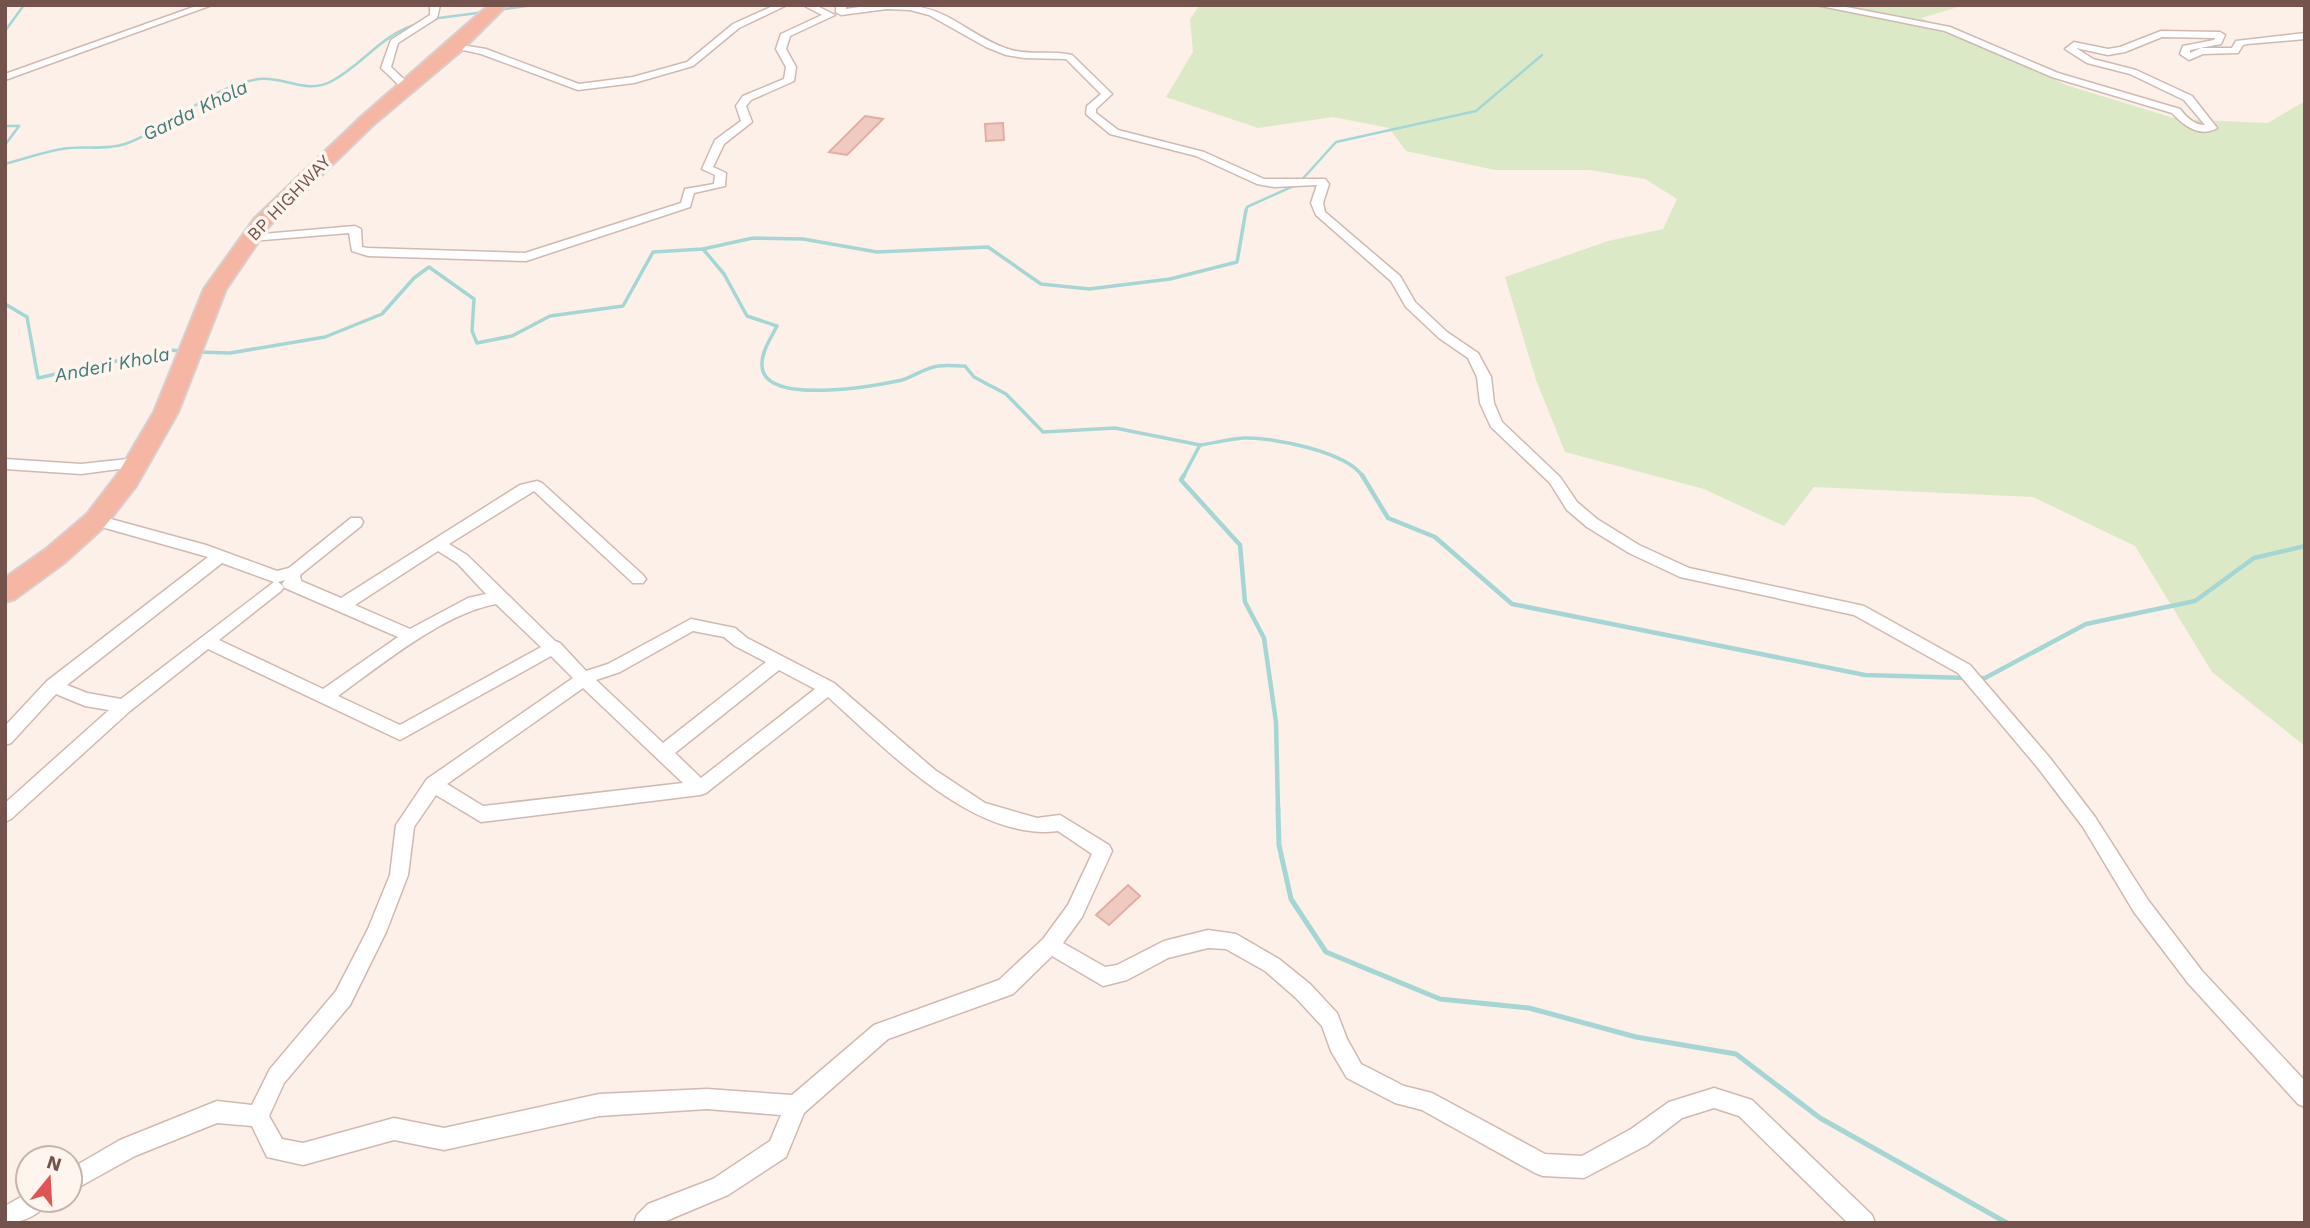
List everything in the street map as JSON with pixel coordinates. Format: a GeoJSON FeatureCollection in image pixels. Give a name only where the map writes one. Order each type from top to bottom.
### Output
{"type":"FeatureCollection","features":[{"type":"Feature","properties":{"kind":"highway","name":"BP HIGHWAY"},"geometry":{"type":"LineString","coordinates":[[5,592],[55,556],[111,503],[166,412],[215,289],[250,238],[276,208],[494,10]]}},
{"type":"Feature","properties":{"kind":"street"},"geometry":{"type":"LineString","coordinates":[[5,77],[208,5]]}},
{"type":"Feature","properties":{"kind":"street"},"geometry":{"type":"LineString","coordinates":[[407,87],[386,68],[394,42],[434,16],[435,5]]}},
{"type":"Feature","properties":{"kind":"street"},"geometry":{"type":"LineString","coordinates":[[455,47],[483,51],[578,87],[606,84],[634,80],[690,64],[736,26],[783,5]]}},
{"type":"Feature","properties":{"kind":"street"},"geometry":{"type":"LineString","coordinates":[[807,5],[837,11],[898,5],[912,7],[932,13],[989,47],[1013,55],[1069,57],[1107,94],[1091,108],[1091,114],[1114,132],[1200,154],[1261,182],[1274,184],[1321,181],[1323,184],[1317,203],[1320,213],[1396,279],[1410,304],[1443,335],[1473,356],[1484,377],[1487,403],[1496,424],[1555,480],[1572,506],[1592,523],[1634,549],[1685,573],[1858,610],[1964,669],[2059,782],[2089,822],[2141,906],[2195,977],[2305,1097]]}},
{"type":"Feature","properties":{"kind":"street"},"geometry":{"type":"LineString","coordinates":[[1820,5],[1947,29],[2055,75],[2176,111],[2189,125],[2204,130],[2212,128],[2188,98],[2133,72],[2090,61],[2070,50],[2074,45],[2108,52],[2122,50],[2170,32],[2220,35],[2218,42],[2186,48],[2185,54],[2189,57],[2201,51],[2235,51],[2239,43],[2251,40],[2281,40],[2305,36]]}},
{"type":"Feature","properties":{"kind":"street"},"geometry":{"type":"LineString","coordinates":[[250,238],[355,229],[356,249],[368,252],[526,257],[666,213],[686,205],[689,191],[719,186],[721,173],[707,169],[719,142],[747,122],[741,106],[747,98],[789,81],[792,67],[781,49],[786,34],[837,11]]}},
{"type":"Feature","properties":{"kind":"street"},"geometry":{"type":"LineString","coordinates":[[5,464],[81,469],[137,463]]}},
{"type":"Feature","properties":{"kind":"street"},"geometry":{"type":"LineString","coordinates":[[341,606],[525,488],[537,486],[638,579]]}},
{"type":"Feature","properties":{"kind":"street"},"geometry":{"type":"LineString","coordinates":[[96,520],[201,549],[284,580],[411,636]]}},
{"type":"Feature","properties":{"kind":"street"},"geometry":{"type":"LineString","coordinates":[[5,814],[124,706],[356,522]]}},
{"type":"Feature","properties":{"kind":"street"},"geometry":{"type":"LineString","coordinates":[[436,543],[463,559],[499,598],[586,677],[700,788]]}},
{"type":"Feature","properties":{"kind":"street"},"geometry":{"type":"LineString","coordinates":[[5,738],[53,686],[219,557]]}},
{"type":"Feature","properties":{"kind":"street"},"geometry":{"type":"LineString","coordinates":[[325,696],[411,636],[474,602],[499,598]]}},
{"type":"Feature","properties":{"kind":"street"},"geometry":{"type":"LineString","coordinates":[[257,1116],[277,1076],[343,998],[376,932],[399,875],[405,825],[433,784],[586,677],[614,668],[691,625],[729,632],[741,642],[828,688],[929,775],[980,809],[1037,826],[1060,823],[1103,851],[1075,911],[1049,945],[1006,987],[881,1032],[796,1106],[778,1149],[720,1187],[656,1212],[645,1223]]}},
{"type":"Feature","properties":{"kind":"street"},"geometry":{"type":"LineString","coordinates":[[208,642],[400,733],[554,647]]}},
{"type":"Feature","properties":{"kind":"street"},"geometry":{"type":"LineString","coordinates":[[664,752],[779,662]]}},
{"type":"Feature","properties":{"kind":"street"},"geometry":{"type":"LineString","coordinates":[[53,686],[85,699],[124,706]]}},
{"type":"Feature","properties":{"kind":"street"},"geometry":{"type":"LineString","coordinates":[[433,784],[481,814],[700,788],[828,688]]}},
{"type":"Feature","properties":{"kind":"street"},"geometry":{"type":"LineString","coordinates":[[1049,945],[1103,976],[1120,974],[1164,950],[1208,939],[1229,940],[1272,965],[1321,1010],[1330,1020],[1338,1044],[1354,1071],[1393,1092],[1425,1100],[1543,1165],[1584,1167],[1639,1137],[1676,1109],[1714,1098],[1745,1107],[1864,1223]]}},
{"type":"Feature","properties":{"kind":"street"},"geometry":{"type":"LineString","coordinates":[[257,1116],[275,1149],[303,1154],[394,1129],[444,1139],[599,1105],[707,1099],[796,1106]]}},
{"type":"Feature","properties":{"kind":"street"},"geometry":{"type":"LineString","coordinates":[[84,1173],[128,1149],[217,1112],[257,1116]]}},
{"type":"Feature","properties":{"kind":"green space"},"geometry":{"type":"Polygon","coordinates":[[[1200,5],[1965,5],[1921,18],[2069,86],[2177,119],[2268,123],[2305,101],[2305,746],[2212,672],[2135,546],[2033,497],[1814,487],[1784,526],[1704,489],[1565,452],[1536,380],[1505,277],[1608,241],[1663,229],[1677,199],[1645,179],[1589,170],[1495,170],[1406,151],[1389,128],[1333,117],[1258,128],[1166,97],[1193,52],[1190,19],[1200,5]]]}},
{"type":"Feature","properties":{"kind":"building"},"geometry":{"type":"Polygon","coordinates":[[[865,116],[883,119],[847,155],[829,152],[865,116]]]}},
{"type":"Feature","properties":{"kind":"building"},"geometry":{"type":"Polygon","coordinates":[[[1003,123],[1004,140],[986,141],[985,124],[1003,123]]]}},
{"type":"Feature","properties":{"kind":"building"},"geometry":{"type":"Polygon","coordinates":[[[1128,885],[1140,896],[1109,925],[1096,915],[1128,885]]]}},
{"type":"Feature","properties":{"kind":"waterway"},"geometry":{"type":"LineString","coordinates":[[5,31],[24,5]]}},
{"type":"Feature","properties":{"kind":"waterway","name":"Garda Khola"},"geometry":{"type":"LineString","coordinates":[[497,10],[534,5]]}},
{"type":"Feature","properties":{"kind":"waterway","name":"Garda Khola"},"geometry":{"type":"LineString","coordinates":[[431,19],[485,12]]}},
{"type":"Feature","properties":{"kind":"waterway","name":"Garda Khola"},"geometry":{"type":"LineString","coordinates":[[5,164],[62,149],[125,144],[142,137],[207,98],[241,83],[268,79],[305,86],[323,85],[344,74],[394,34],[420,23]]}},
{"type":"Feature","properties":{"kind":"waterway"},"geometry":{"type":"LineString","coordinates":[[1246,212],[1247,207],[1298,184],[1336,142],[1476,111],[1542,55]]}},
{"type":"Feature","properties":{"kind":"waterway","name":"Garda Khola"},"geometry":{"type":"LineString","coordinates":[[5,126],[19,126],[5,145]]}},
{"type":"Feature","properties":{"kind":"waterway"},"geometry":{"type":"LineString","coordinates":[[703,249],[753,238],[803,239],[877,252],[988,247],[1041,284],[1089,289],[1170,279],[1237,262],[1246,210]]}},
{"type":"Feature","properties":{"kind":"waterway","name":"Anderi Khola"},"geometry":{"type":"LineString","coordinates":[[196,352],[230,353],[325,337],[382,314],[414,278],[429,267],[474,299],[472,331],[477,343],[512,336],[550,316],[623,306],[653,252],[703,249]]}},
{"type":"Feature","properties":{"kind":"waterway"},"geometry":{"type":"LineString","coordinates":[[703,249],[724,274],[747,316],[777,326],[765,350],[762,366],[768,378],[781,386],[801,390],[847,389],[902,380],[938,366],[965,366],[974,377],[1006,394],[1043,432],[1115,428],[1200,445]]}},
{"type":"Feature","properties":{"kind":"waterway","name":"Anderi Khola"},"geometry":{"type":"LineString","coordinates":[[5,304],[27,317],[38,378],[167,350],[184,351]]}},
{"type":"Feature","properties":{"kind":"waterway"},"geometry":{"type":"LineString","coordinates":[[1200,445],[1244,438],[1290,443],[1342,460],[1363,477]]}},
{"type":"Feature","properties":{"kind":"waterway"},"geometry":{"type":"LineString","coordinates":[[1183,477],[1200,445]]}},
{"type":"Feature","properties":{"kind":"waterway"},"geometry":{"type":"LineString","coordinates":[[1184,475],[1181,480],[1240,545],[1245,602],[1264,638],[1276,722],[1278,810]]}},
{"type":"Feature","properties":{"kind":"waterway"},"geometry":{"type":"LineString","coordinates":[[1362,475],[1388,518],[1435,537],[1512,604],[1865,675],[1967,678]]}},
{"type":"Feature","properties":{"kind":"waterway"},"geometry":{"type":"LineString","coordinates":[[1976,678],[1985,678],[2086,624],[2195,601],[2254,558],[2305,546]]}},
{"type":"Feature","properties":{"kind":"waterway"},"geometry":{"type":"LineString","coordinates":[[1278,808],[1279,845],[1291,899],[1326,952],[1440,999],[1529,1008],[1636,1037],[1736,1054],[1820,1118],[2007,1223]]}}]}
